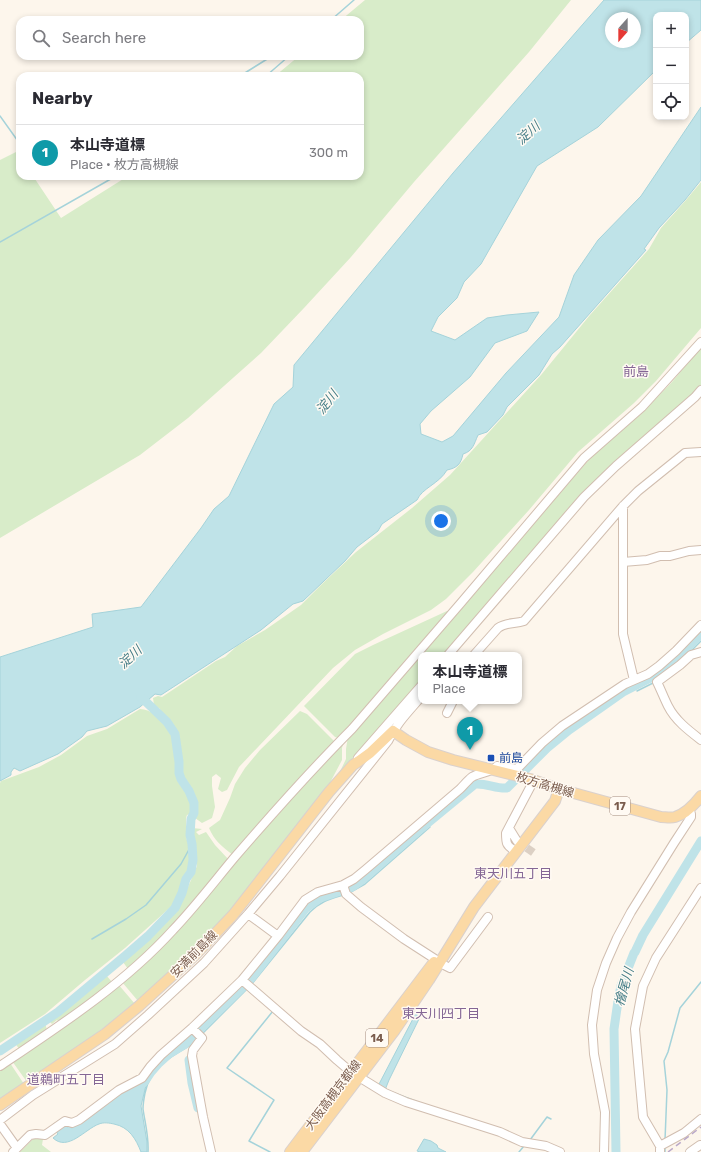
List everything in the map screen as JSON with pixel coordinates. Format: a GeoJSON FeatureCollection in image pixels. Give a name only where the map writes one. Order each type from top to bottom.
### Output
{"type":"FeatureCollection","features":[{"type":"Feature","properties":{"kind":"main road"},"geometry":{"type":"LineString","coordinates":[[353,765],[370,753],[393,731]]}},
{"type":"Feature","properties":{"kind":"main road","name":"枚方高槻線"},"geometry":{"type":"LineString","coordinates":[[393,731],[428,752],[453,760],[532,780],[559,790],[661,817],[674,817],[689,809],[701,796]]}},
{"type":"Feature","properties":{"kind":"main road","name":"安満前島線"},"geometry":{"type":"LineString","coordinates":[[0,1105],[105,1034],[140,1006],[194,955],[233,915],[329,792],[353,765]]}},
{"type":"Feature","properties":{"kind":"main road","name":"大阪高槻京都線"},"geometry":{"type":"LineString","coordinates":[[290,1152],[355,1074],[395,1030],[437,961],[474,907],[555,801],[559,790]]}},
{"type":"Feature","properties":{"kind":"main road","name":"大阪高槻京都線"},"geometry":{"type":"LineString","coordinates":[[302,1152],[355,1074]]}},
{"type":"Feature","properties":{"kind":"street"},"geometry":{"type":"LineString","coordinates":[[419,652],[584,458],[642,407],[701,342]]}},
{"type":"Feature","properties":{"kind":"street"},"geometry":{"type":"LineString","coordinates":[[451,652],[594,487],[701,390]]}},
{"type":"Feature","properties":{"kind":"street"},"geometry":{"type":"LineString","coordinates":[[477,652],[503,624],[524,621],[623,506],[638,491],[685,453],[701,452]]}},
{"type":"Feature","properties":{"kind":"street"},"geometry":{"type":"LineString","coordinates":[[623,506],[623,634],[634,680]]}},
{"type":"Feature","properties":{"kind":"street"},"geometry":{"type":"LineString","coordinates":[[623,562],[647,560],[660,556],[670,556],[688,551],[701,550]]}},
{"type":"Feature","properties":{"kind":"street"},"geometry":{"type":"LineString","coordinates":[[0,1124],[15,1150],[30,1135],[36,1134],[45,1136],[65,1121],[72,1123],[79,1120],[119,1090],[142,1078],[161,1055],[193,1029],[242,980],[305,900],[318,892],[343,885],[354,879],[460,789],[471,777],[494,770],[497,766],[513,769],[520,767],[542,743],[562,726],[625,684],[648,674],[659,666],[701,625]]}},
{"type":"Feature","properties":{"kind":"street"},"geometry":{"type":"LineString","coordinates":[[701,652],[691,655],[657,682],[668,707],[681,723],[694,736],[701,740]]}},
{"type":"Feature","properties":{"kind":"street"},"geometry":{"type":"LineString","coordinates":[[0,1066],[113,986],[146,957],[173,930],[262,826],[352,729],[418,653]]}},
{"type":"Feature","properties":{"kind":"street"},"geometry":{"type":"LineString","coordinates":[[659,666],[666,675]]}},
{"type":"Feature","properties":{"kind":"street"},"geometry":{"type":"LineString","coordinates":[[353,765],[418,689]]}},
{"type":"Feature","properties":{"kind":"street"},"geometry":{"type":"LineString","coordinates":[[0,1120],[33,1095],[115,1044],[148,1016],[204,963],[248,914],[388,741],[399,722],[418,700]]}},
{"type":"Feature","properties":{"kind":"street"},"geometry":{"type":"LineString","coordinates":[[446,713],[451,704]]}},
{"type":"Feature","properties":{"kind":"street"},"geometry":{"type":"LineString","coordinates":[[516,851],[510,848],[506,842],[506,833],[532,780],[521,770],[520,767]]}},
{"type":"Feature","properties":{"kind":"street"},"geometry":{"type":"LineString","coordinates":[[604,1152],[604,1112],[594,1054],[592,1025],[597,990],[606,963],[617,938],[631,912],[691,817],[689,809]]}},
{"type":"Feature","properties":{"kind":"street"},"geometry":{"type":"LineString","coordinates":[[509,828],[516,840]]}},
{"type":"Feature","properties":{"kind":"street"},"geometry":{"type":"LineString","coordinates":[[343,885],[346,894],[404,939],[450,968],[488,917]]}},
{"type":"Feature","properties":{"kind":"street"},"geometry":{"type":"LineString","coordinates":[[701,888],[656,958],[643,986],[635,1029],[642,1117],[660,1149],[684,1133],[701,1119]]}},
{"type":"Feature","properties":{"kind":"street"},"geometry":{"type":"LineString","coordinates":[[248,914],[278,936]]}},
{"type":"Feature","properties":{"kind":"street"},"geometry":{"type":"LineString","coordinates":[[242,980],[301,1031],[320,1044],[337,1060],[355,1074],[385,1093],[406,1102],[500,1132],[522,1142],[546,1146],[560,1152]]}},
{"type":"Feature","properties":{"kind":"street"},"geometry":{"type":"LineString","coordinates":[[193,1029],[202,1038],[193,1050],[192,1056],[203,1117],[212,1152]]}},
{"type":"Feature","properties":{"kind":"street"},"geometry":{"type":"LineString","coordinates":[[690,1152],[701,1145]]}},
{"type":"Feature","properties":{"kind":"green space"},"geometry":{"type":"Polygon","coordinates":[[[365,0],[571,0],[529,52],[414,182],[351,257],[261,353],[188,418],[140,455],[0,538],[0,160],[16,152],[16,180],[36,180],[61,218],[122,180],[364,180],[364,72],[280,72],[294,60],[364,60],[364,16],[346,16],[365,0]]]}},
{"type":"Feature","properties":{"kind":"green space"},"geometry":{"type":"Polygon","coordinates":[[[701,182],[701,328],[656,381],[634,403],[578,452],[529,510],[473,572],[446,599],[431,610],[355,650],[333,668],[239,767],[227,790],[222,792],[218,789],[221,778],[216,774],[212,777],[215,807],[212,818],[202,823],[195,818],[198,806],[181,772],[179,740],[175,728],[161,713],[160,709],[154,705],[153,698],[158,696],[162,697],[216,661],[225,657],[237,646],[265,630],[301,605],[356,552],[412,508],[450,475],[541,375],[590,315],[649,249],[661,228],[701,182]]]}},
{"type":"Feature","properties":{"kind":"green space"},"geometry":{"type":"Polygon","coordinates":[[[701,347],[701,386],[695,393],[534,551],[447,652],[421,652],[594,454],[640,415],[672,382],[701,347]]]}},
{"type":"Feature","properties":{"kind":"green space"},"geometry":{"type":"Polygon","coordinates":[[[447,611],[450,612],[341,739],[335,737],[304,706],[355,654],[447,611]]]}},
{"type":"Feature","properties":{"kind":"green space"},"geometry":{"type":"Polygon","coordinates":[[[418,656],[418,684],[376,731],[334,784],[346,759],[348,736],[418,656]]]}},
{"type":"Feature","properties":{"kind":"green space"},"geometry":{"type":"Polygon","coordinates":[[[140,709],[154,714],[161,720],[166,726],[174,742],[177,757],[175,772],[180,784],[188,792],[191,799],[192,813],[187,815],[186,818],[186,837],[191,853],[191,868],[183,879],[174,904],[125,948],[45,1014],[0,1043],[0,783],[1,781],[39,767],[61,755],[87,736],[107,729],[140,709]]]}},
{"type":"Feature","properties":{"kind":"green space"},"geometry":{"type":"Polygon","coordinates":[[[300,711],[307,714],[336,743],[233,855],[219,843],[209,828],[220,820],[235,784],[245,768],[260,750],[300,711]]]}},
{"type":"Feature","properties":{"kind":"green space"},"geometry":{"type":"Polygon","coordinates":[[[344,741],[342,748],[342,760],[323,796],[232,910],[200,946],[138,1001],[122,982],[344,741]]]}},
{"type":"Feature","properties":{"kind":"green space"},"geometry":{"type":"Polygon","coordinates":[[[192,828],[202,829],[196,832],[199,835],[206,832],[215,845],[229,860],[177,923],[128,969],[123,962],[155,932],[176,909],[188,887],[197,866],[195,845],[190,832],[192,828]]]}},
{"type":"Feature","properties":{"kind":"green space"},"geometry":{"type":"Polygon","coordinates":[[[106,975],[112,982],[59,1022],[57,1020],[52,1024],[49,1021],[106,975]]]}},
{"type":"Feature","properties":{"kind":"green space"},"geometry":{"type":"Polygon","coordinates":[[[118,984],[135,1004],[27,1082],[12,1061],[118,984]]]}},
{"type":"Feature","properties":{"kind":"green space"},"geometry":{"type":"Polygon","coordinates":[[[45,1023],[47,1030],[20,1050],[14,1042],[45,1023]]]}},
{"type":"Feature","properties":{"kind":"green space"},"geometry":{"type":"Polygon","coordinates":[[[10,1063],[24,1084],[0,1101],[0,1070],[10,1063]]]}},
{"type":"Feature","properties":{"kind":"green space"},"geometry":{"type":"Polygon","coordinates":[[[33,1139],[43,1139],[42,1145],[51,1152],[20,1152],[33,1139]]]}},
{"type":"Feature","properties":{"kind":"water","name":"淀川"},"geometry":{"type":"Polygon","coordinates":[[[604,0],[701,0],[701,30],[689,40],[689,12],[653,12],[653,73],[598,127],[537,166],[481,264],[464,282],[457,298],[438,317],[431,331],[455,340],[487,318],[539,312],[527,331],[495,343],[470,377],[431,411],[420,424],[421,434],[442,442],[453,436],[506,373],[559,317],[574,275],[598,240],[641,196],[701,107],[701,180],[659,228],[644,249],[646,250],[560,347],[552,354],[539,375],[507,407],[503,415],[487,432],[478,435],[473,447],[463,454],[458,465],[447,470],[440,479],[419,496],[417,500],[382,524],[378,531],[357,547],[345,561],[303,601],[293,604],[261,630],[161,695],[155,694],[140,707],[107,726],[87,731],[82,737],[58,754],[20,771],[14,768],[11,775],[0,781],[0,657],[93,627],[92,614],[141,607],[214,509],[229,496],[274,404],[293,387],[294,365],[453,173],[604,0]]]}},
{"type":"Feature","properties":{"kind":"water"},"geometry":{"type":"Polygon","coordinates":[[[416,1013],[419,1019],[385,1090],[378,1086],[416,1013]]]}},
{"type":"Feature","properties":{"kind":"water"},"geometry":{"type":"Polygon","coordinates":[[[144,1080],[147,1081],[141,1106],[147,1142],[147,1152],[141,1152],[134,1138],[128,1131],[110,1123],[99,1124],[70,1141],[59,1142],[53,1138],[58,1134],[52,1125],[61,1119],[67,1127],[69,1126],[72,1128],[105,1103],[144,1080]]]}},
{"type":"Feature","properties":{"kind":"water"},"geometry":{"type":"Polygon","coordinates":[[[424,1139],[431,1141],[437,1145],[438,1148],[446,1152],[417,1151],[424,1139]]]}},
{"type":"Feature","properties":{"kind":"waterway"},"geometry":{"type":"LineString","coordinates":[[336,16],[354,0]]}},
{"type":"Feature","properties":{"kind":"waterway"},"geometry":{"type":"LineString","coordinates":[[246,72],[266,60]]}},
{"type":"Feature","properties":{"kind":"waterway"},"geometry":{"type":"LineString","coordinates":[[271,72],[284,60]]}},
{"type":"Feature","properties":{"kind":"waterway"},"geometry":{"type":"LineString","coordinates":[[0,116],[16,138]]}},
{"type":"Feature","properties":{"kind":"waterway"},"geometry":{"type":"LineString","coordinates":[[0,242],[109,180]]}},
{"type":"Feature","properties":{"kind":"waterway"},"geometry":{"type":"LineString","coordinates":[[137,1089],[158,1064],[169,1054],[184,1045],[249,981],[306,908],[320,898],[352,887],[362,880],[475,784],[507,788],[547,748],[569,730],[623,692],[660,673],[701,634]]}},
{"type":"Feature","properties":{"kind":"waterway"},"geometry":{"type":"LineString","coordinates":[[691,651],[701,641]]}},
{"type":"Feature","properties":{"kind":"waterway"},"geometry":{"type":"LineString","coordinates":[[637,691],[655,682]]}},
{"type":"Feature","properties":{"kind":"waterway"},"geometry":{"type":"LineString","coordinates":[[0,1051],[58,1012],[148,936],[175,908],[182,893],[186,879],[191,872],[193,860],[190,835],[191,819],[194,813],[194,803],[179,773],[175,734],[167,722],[141,697],[140,693]]}},
{"type":"Feature","properties":{"kind":"waterway"},"geometry":{"type":"LineString","coordinates":[[349,893],[365,884],[430,827]]}},
{"type":"Feature","properties":{"kind":"waterway","name":"檜尾川"},"geometry":{"type":"LineString","coordinates":[[616,1152],[614,1029],[621,986],[643,935],[701,841]]}},
{"type":"Feature","properties":{"kind":"waterway"},"geometry":{"type":"LineString","coordinates":[[92,939],[146,905],[181,864],[192,844]]}},
{"type":"Feature","properties":{"kind":"waterway"},"geometry":{"type":"LineString","coordinates":[[251,985],[314,908],[330,899],[343,895]]}},
{"type":"Feature","properties":{"kind":"waterway"},"geometry":{"type":"LineString","coordinates":[[665,1140],[667,1090],[664,1061],[668,1052],[680,1008],[701,982]]}},
{"type":"Feature","properties":{"kind":"waterway"},"geometry":{"type":"LineString","coordinates":[[202,1034],[247,989]]}},
{"type":"Feature","properties":{"kind":"waterway"},"geometry":{"type":"LineString","coordinates":[[270,1152],[249,1141],[274,1100],[227,1068],[273,1011]]}},
{"type":"Feature","properties":{"kind":"waterway"},"geometry":{"type":"LineString","coordinates":[[148,1152],[143,1109],[148,1084],[151,1077],[162,1064],[195,1041]]}},
{"type":"Feature","properties":{"kind":"waterway"},"geometry":{"type":"LineString","coordinates":[[189,1060],[192,1083],[198,1108]]}},
{"type":"Feature","properties":{"kind":"waterway"},"geometry":{"type":"LineString","coordinates":[[389,1091],[418,1102]]}},
{"type":"Feature","properties":{"kind":"waterway"},"geometry":{"type":"LineString","coordinates":[[530,1140],[547,1117],[551,1119]]}},
{"type":"Feature","properties":{"kind":"waterway"},"geometry":{"type":"LineString","coordinates":[[519,1152],[524,1146]]}},
{"type":"Feature","properties":{"kind":"waterway"},"geometry":{"type":"LineString","coordinates":[[665,1146],[665,1152]]}},
{"type":"Feature","properties":{"kind":"tunnel"},"geometry":{"type":"LineString","coordinates":[[517,841],[534,853]]}},
{"type":"Feature","properties":{"kind":"railway"},"geometry":{"type":"LineString","coordinates":[[668,1152],[701,1127]]}},
{"type":"Feature","properties":{"kind":"place","name":"本山寺道標"},"geometry":{"type":"Point","coordinates":[470,750]}},
{"type":"Feature","properties":{"kind":"place","name":"前島"},"geometry":{"type":"Point","coordinates":[491,758]}},
{"type":"Feature","properties":{"kind":"district","name":"前島"},"geometry":{"type":"Point","coordinates":[636,371]}},
{"type":"Feature","properties":{"kind":"district","name":"東天川五丁目"},"geometry":{"type":"Point","coordinates":[513,873]}},
{"type":"Feature","properties":{"kind":"district","name":"東天川四丁目"},"geometry":{"type":"Point","coordinates":[441,1013]}},
{"type":"Feature","properties":{"kind":"district","name":"道鵜町五丁目"},"geometry":{"type":"Point","coordinates":[66,1079]}}]}
